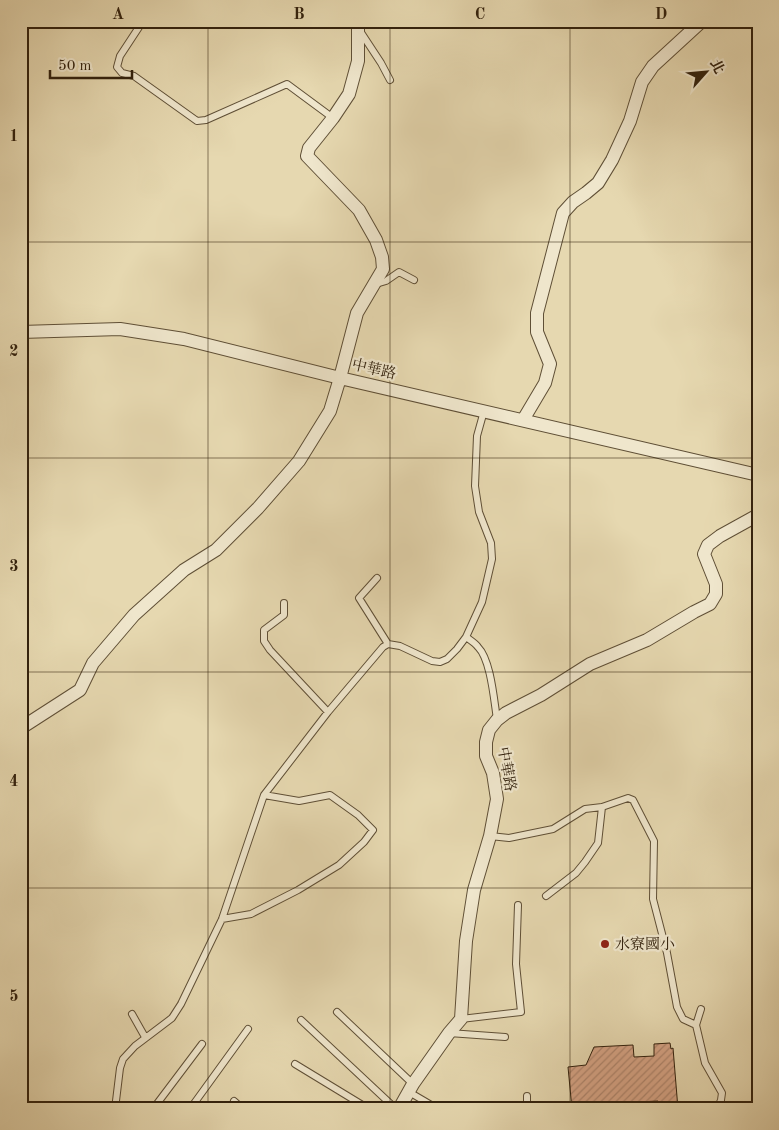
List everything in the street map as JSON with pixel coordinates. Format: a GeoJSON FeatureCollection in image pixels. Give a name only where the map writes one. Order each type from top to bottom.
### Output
{"type":"FeatureCollection","features":[{"type":"Feature","properties":{"kind":"street"},"geometry":{"type":"LineString","coordinates":[[523,420],[545,383],[550,364],[536,332],[537,313],[563,213],[573,202],[598,183],[612,160],[630,121],[642,82],[653,66],[702,21]]}},
{"type":"Feature","properties":{"kind":"street"},"geometry":{"type":"LineString","coordinates":[[21,728],[80,690],[93,663],[134,615],[184,570],[216,550],[258,508],[299,461],[330,411],[356,313],[383,269],[382,257],[376,240],[359,210],[307,156],[309,148],[349,94],[358,61],[358,25]]}},
{"type":"Feature","properties":{"kind":"street","name":"中華路"},"geometry":{"type":"LineString","coordinates":[[21,332],[120,329],[184,339],[340,378],[758,475]]}},
{"type":"Feature","properties":{"kind":"street"},"geometry":{"type":"LineString","coordinates":[[497,720],[590,664],[647,640],[710,604],[716,594],[716,584],[704,554],[708,545],[720,536],[758,515]]}},
{"type":"Feature","properties":{"kind":"street","name":"中華路"},"geometry":{"type":"LineString","coordinates":[[461,1019],[466,941],[474,890],[490,836],[497,799],[493,773],[486,756],[486,742],[489,730],[497,720]]}},
{"type":"Feature","properties":{"kind":"street"},"geometry":{"type":"LineString","coordinates":[[397,1109],[461,1019]]}},
{"type":"Feature","properties":{"kind":"lane"},"geometry":{"type":"LineString","coordinates":[[143,21],[120,56],[117,67],[122,73],[134,76],[197,121],[206,120],[286,84],[333,118]]}},
{"type":"Feature","properties":{"kind":"lane"},"geometry":{"type":"LineString","coordinates":[[358,25],[390,80]]}},
{"type":"Feature","properties":{"kind":"lane"},"geometry":{"type":"LineString","coordinates":[[372,286],[386,281],[399,272],[414,280]]}},
{"type":"Feature","properties":{"kind":"lane"},"geometry":{"type":"LineString","coordinates":[[377,578],[359,598],[388,644],[400,646],[432,661],[440,662],[447,659],[466,637],[482,602],[492,560],[491,543],[479,512],[475,486],[476,436],[484,411]]}},
{"type":"Feature","properties":{"kind":"lane"},"geometry":{"type":"LineString","coordinates":[[284,603],[284,615],[264,630],[264,641],[270,650],[328,712]]}},
{"type":"Feature","properties":{"kind":"lane"},"geometry":{"type":"LineString","coordinates":[[466,637],[479,648],[485,657],[497,720]]}},
{"type":"Feature","properties":{"kind":"lane"},"geometry":{"type":"LineString","coordinates":[[115,1109],[120,1068],[123,1059],[145,1037],[172,1018],[181,1004],[222,919],[264,795],[328,712],[388,644]]}},
{"type":"Feature","properties":{"kind":"lane"},"geometry":{"type":"LineString","coordinates":[[222,919],[251,914],[298,890],[339,865],[364,842],[373,830],[358,815],[330,795],[299,801],[264,795]]}},
{"type":"Feature","properties":{"kind":"lane"},"geometry":{"type":"LineString","coordinates":[[490,836],[509,838],[553,829],[585,809],[602,807],[628,798],[633,800],[654,841],[653,899],[668,953],[677,1007],[683,1019],[696,1026]]}},
{"type":"Feature","properties":{"kind":"lane"},"geometry":{"type":"LineString","coordinates":[[546,896],[576,873],[586,862],[598,843],[602,807]]}},
{"type":"Feature","properties":{"kind":"lane"},"geometry":{"type":"LineString","coordinates":[[461,1019],[521,1012],[516,964],[518,905]]}},
{"type":"Feature","properties":{"kind":"lane"},"geometry":{"type":"LineString","coordinates":[[701,1008],[696,1026],[705,1063],[722,1093],[717,1109]]}},
{"type":"Feature","properties":{"kind":"lane"},"geometry":{"type":"LineString","coordinates":[[337,1012],[411,1088],[438,1109]]}},
{"type":"Feature","properties":{"kind":"lane"},"geometry":{"type":"LineString","coordinates":[[132,1014],[145,1037]]}},
{"type":"Feature","properties":{"kind":"lane"},"geometry":{"type":"LineString","coordinates":[[301,1020],[397,1109]]}},
{"type":"Feature","properties":{"kind":"lane"},"geometry":{"type":"LineString","coordinates":[[190,1109],[248,1029]]}},
{"type":"Feature","properties":{"kind":"lane"},"geometry":{"type":"LineString","coordinates":[[449,1034],[505,1037]]}},
{"type":"Feature","properties":{"kind":"lane"},"geometry":{"type":"LineString","coordinates":[[153,1109],[202,1044]]}},
{"type":"Feature","properties":{"kind":"lane"},"geometry":{"type":"LineString","coordinates":[[294,1064],[370,1109]]}},
{"type":"Feature","properties":{"kind":"lane"},"geometry":{"type":"LineString","coordinates":[[527,1096],[528,1109]]}},
{"type":"Feature","properties":{"kind":"lane"},"geometry":{"type":"LineString","coordinates":[[234,1100],[243,1109]]}},
{"type":"Feature","properties":{"kind":"building"},"geometry":{"type":"Polygon","coordinates":[[[670,1043],[671,1049],[673,1048],[678,1109],[659,1109],[658,1101],[637,1102],[638,1108],[572,1109],[568,1067],[586,1065],[594,1047],[633,1045],[634,1057],[654,1056],[654,1044],[670,1043]]]}},
{"type":"Feature","properties":{"kind":"place","name":"水寮國小"},"geometry":{"type":"Point","coordinates":[605,944]}}]}
